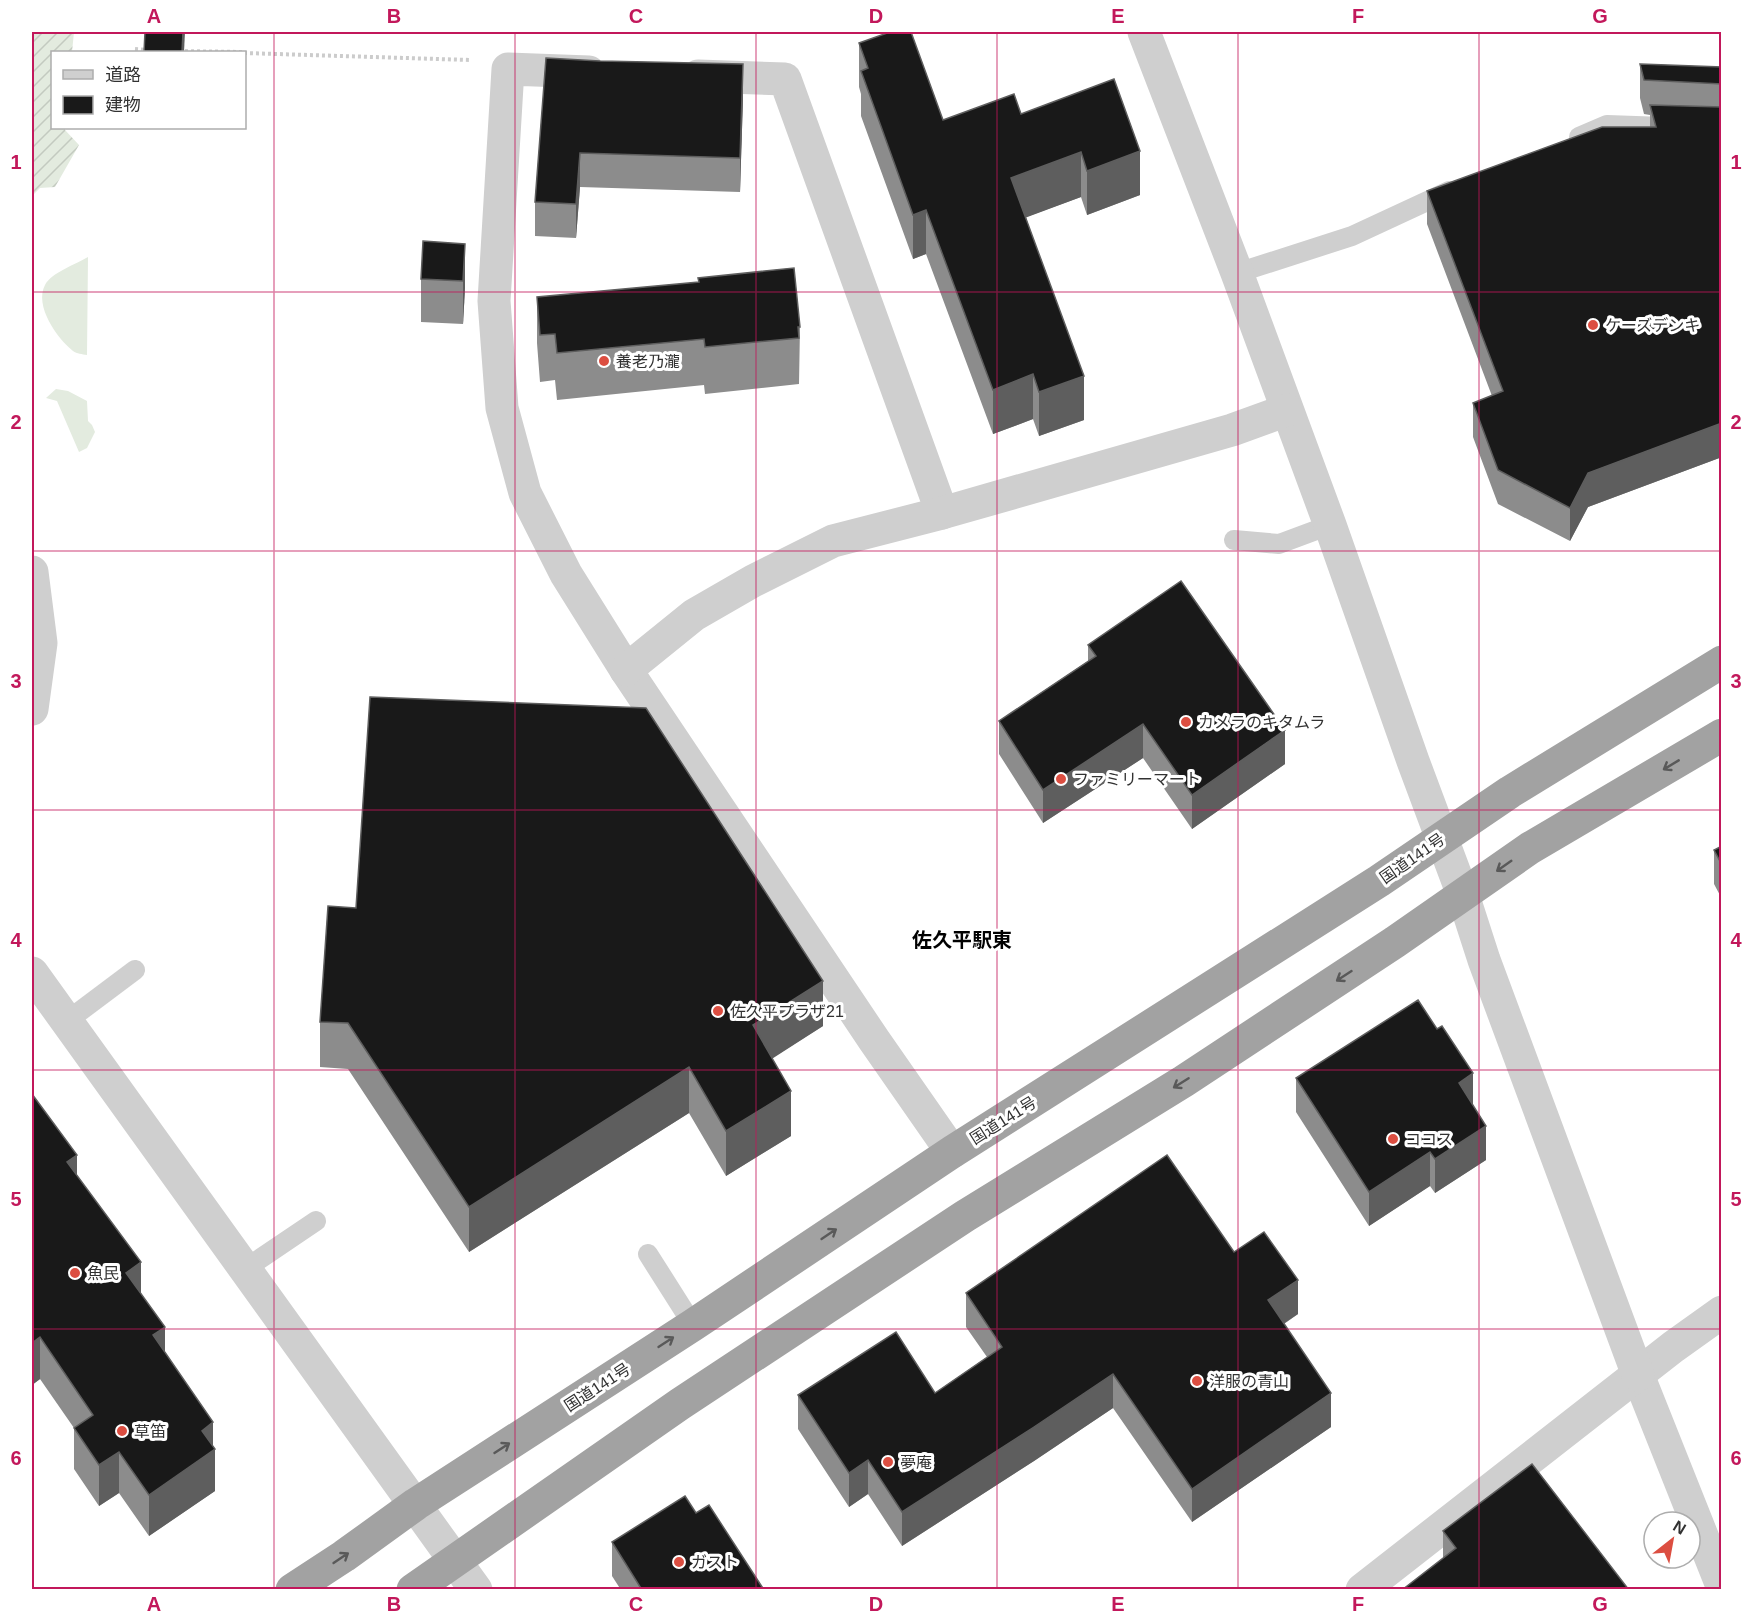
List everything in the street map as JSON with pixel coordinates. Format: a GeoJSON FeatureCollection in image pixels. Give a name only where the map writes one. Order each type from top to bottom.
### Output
{"type":"FeatureCollection","features":[{"type":"Feature","properties":{"kind":"highway","name":"国道141号"},"geometry":{"type":"LineString","coordinates":[[292,1590],[416,1504],[693,1325],[952,1152],[1379,881],[1510,792],[1722,662]]}},
{"type":"Feature","properties":{"kind":"highway"},"geometry":{"type":"LineString","coordinates":[[413,1590],[700,1391],[965,1216],[1185,1081],[1530,848],[1722,735]]}},
{"type":"Feature","properties":{"kind":"street"},"geometry":{"type":"LineString","coordinates":[[1148,43],[1237,273],[1330,525],[1463,895],[1484,960],[1638,1375],[1722,1586]]}},
{"type":"Feature","properties":{"kind":"street"},"geometry":{"type":"LineString","coordinates":[[624,74],[508,69],[495,301],[502,408],[525,493],[566,574],[626,670],[874,1040],[952,1152]]}},
{"type":"Feature","properties":{"kind":"street"},"geometry":{"type":"LineString","coordinates":[[670,75],[785,79],[942,513]]}},
{"type":"Feature","properties":{"kind":"street"},"geometry":{"type":"LineString","coordinates":[[626,670],[694,615],[763,576],[833,541],[942,513],[1232,430],[1287,410]]}},
{"type":"Feature","properties":{"kind":"street"},"geometry":{"type":"LineString","coordinates":[[32,572],[41,643],[35,659],[32,709]]}},
{"type":"Feature","properties":{"kind":"street"},"geometry":{"type":"LineString","coordinates":[[32,973],[476,1590]]}},
{"type":"Feature","properties":{"kind":"street"},"geometry":{"type":"LineString","coordinates":[[1362,1590],[1673,1347],[1722,1312]]}},
{"type":"Feature","properties":{"kind":"lane"},"geometry":{"type":"LineString","coordinates":[[1565,143],[1607,125],[1722,129]]}},
{"type":"Feature","properties":{"kind":"lane"},"geometry":{"type":"LineString","coordinates":[[1237,273],[1352,236],[1417,204],[1470,182]]}},
{"type":"Feature","properties":{"kind":"lane"},"geometry":{"type":"LineString","coordinates":[[1234,540],[1279,544],[1330,525]]}},
{"type":"Feature","properties":{"kind":"lane"},"geometry":{"type":"LineString","coordinates":[[67,1020],[135,970]]}},
{"type":"Feature","properties":{"kind":"lane"},"geometry":{"type":"LineString","coordinates":[[245,1269],[316,1221]]}},
{"type":"Feature","properties":{"kind":"lane"},"geometry":{"type":"LineString","coordinates":[[648,1254],[693,1325]]}},
{"type":"Feature","properties":{"kind":"path"},"geometry":{"type":"LineString","coordinates":[[135,49],[159,50]]}},
{"type":"Feature","properties":{"kind":"path"},"geometry":{"type":"LineString","coordinates":[[170,50],[194,51]]}},
{"type":"Feature","properties":{"kind":"path"},"geometry":{"type":"LineString","coordinates":[[246,53],[479,60],[508,69]]}},
{"type":"Feature","properties":{"kind":"shaded area"},"geometry":{"type":"Polygon","coordinates":[[[32,32],[74,32],[72,51],[51,51],[51,129],[65,129],[79,145],[55,187],[40,188],[32,196],[32,32]]]}},
{"type":"Feature","properties":{"kind":"shaded area"},"geometry":{"type":"Polygon","coordinates":[[[88,257],[87,355],[73,351],[54,330],[45,312],[42,293],[45,285],[53,277],[88,257]]]}},
{"type":"Feature","properties":{"kind":"shaded area"},"geometry":{"type":"Polygon","coordinates":[[[56,389],[68,391],[87,401],[88,421],[95,432],[87,448],[79,452],[57,401],[46,398],[56,389]]]}},
{"type":"Feature","properties":{"kind":"building"},"geometry":{"type":"Polygon","coordinates":[[[145,32],[183,32],[182,51],[144,51],[145,32]]]}},
{"type":"Feature","properties":{"kind":"building"},"geometry":{"type":"Polygon","coordinates":[[[890,32],[911,32],[943,120],[1014,94],[1021,114],[1114,79],[1140,151],[1087,171],[1081,152],[1011,178],[1084,376],[1039,392],[1033,374],[993,390],[926,210],[913,215],[861,71],[868,68],[859,43],[890,32]]]}},
{"type":"Feature","properties":{"kind":"building"},"geometry":{"type":"Polygon","coordinates":[[[546,58],[743,64],[740,158],[580,153],[576,204],[535,202],[546,58]]]}},
{"type":"Feature","properties":{"kind":"building"},"geometry":{"type":"Polygon","coordinates":[[[1640,64],[1722,67],[1722,84],[1644,80],[1640,64]]]}},
{"type":"Feature","properties":{"kind":"building","name":"ケーズデンキ"},"geometry":{"type":"Polygon","coordinates":[[[1650,105],[1722,107],[1722,423],[1588,473],[1570,508],[1498,470],[1473,403],[1503,391],[1427,191],[1602,127],[1656,127],[1650,105]]]}},
{"type":"Feature","properties":{"kind":"building"},"geometry":{"type":"Polygon","coordinates":[[[423,241],[465,244],[463,281],[421,279],[423,241]]]}},
{"type":"Feature","properties":{"kind":"building"},"geometry":{"type":"Polygon","coordinates":[[[794,268],[799,338],[705,347],[704,339],[557,353],[555,334],[540,335],[537,297],[699,282],[698,278],[794,268]]]}},
{"type":"Feature","properties":{"kind":"building"},"geometry":{"type":"Polygon","coordinates":[[[1181,581],[1285,730],[1192,795],[1143,724],[1043,790],[999,721],[1096,656],[1088,645],[1181,581]]]}},
{"type":"Feature","properties":{"kind":"building","name":"佐久平プラザ21"},"geometry":{"type":"Polygon","coordinates":[[[370,697],[646,708],[823,981],[753,1025],[791,1091],[726,1131],[689,1067],[469,1207],[348,1023],[320,1022],[328,906],[356,908],[370,697]]]}},
{"type":"Feature","properties":{"kind":"building"},"geometry":{"type":"Polygon","coordinates":[[[1722,846],[1722,865],[1714,850],[1722,846]]]}},
{"type":"Feature","properties":{"kind":"building","name":"ココス"},"geometry":{"type":"Polygon","coordinates":[[[1418,1000],[1437,1029],[1442,1026],[1473,1073],[1459,1083],[1486,1126],[1435,1159],[1430,1152],[1369,1192],[1296,1078],[1418,1000]]]}},
{"type":"Feature","properties":{"kind":"building"},"geometry":{"type":"Polygon","coordinates":[[[32,1094],[77,1155],[67,1162],[141,1262],[126,1273],[165,1327],[153,1335],[213,1422],[202,1431],[215,1449],[149,1495],[119,1452],[99,1465],[74,1428],[93,1415],[40,1337],[32,1343],[32,1094]]]}},
{"type":"Feature","properties":{"kind":"building"},"geometry":{"type":"Polygon","coordinates":[[[1167,1155],[1234,1252],[1264,1232],[1298,1280],[1268,1300],[1331,1393],[1192,1489],[1113,1374],[902,1512],[868,1460],[849,1473],[798,1395],[896,1332],[935,1393],[1002,1347],[966,1293],[1167,1155]]]}},
{"type":"Feature","properties":{"kind":"building"},"geometry":{"type":"Polygon","coordinates":[[[1532,1464],[1629,1590],[1402,1590],[1456,1548],[1443,1531],[1532,1464]]]}},
{"type":"Feature","properties":{"kind":"building"},"geometry":{"type":"Polygon","coordinates":[[[685,1496],[696,1513],[709,1505],[764,1590],[642,1590],[612,1542],[685,1496]]]}},
{"type":"Feature","properties":{"kind":"place","name":"ケーズデンキ"},"geometry":{"type":"Point","coordinates":[1593,325]}},
{"type":"Feature","properties":{"kind":"place","name":"養老乃瀧"},"geometry":{"type":"Point","coordinates":[604,361]}},
{"type":"Feature","properties":{"kind":"place","name":"カメラのキタムラ"},"geometry":{"type":"Point","coordinates":[1186,722]}},
{"type":"Feature","properties":{"kind":"place","name":"ファミリーマート"},"geometry":{"type":"Point","coordinates":[1061,779]}},
{"type":"Feature","properties":{"kind":"place","name":"佐久平プラザ21"},"geometry":{"type":"Point","coordinates":[718,1011]}},
{"type":"Feature","properties":{"kind":"place","name":"ココス"},"geometry":{"type":"Point","coordinates":[1393,1139]}},
{"type":"Feature","properties":{"kind":"place","name":"魚民"},"geometry":{"type":"Point","coordinates":[75,1273]}},
{"type":"Feature","properties":{"kind":"place","name":"洋服の青山"},"geometry":{"type":"Point","coordinates":[1197,1381]}},
{"type":"Feature","properties":{"kind":"place","name":"草笛"},"geometry":{"type":"Point","coordinates":[122,1431]}},
{"type":"Feature","properties":{"kind":"place","name":"夢庵"},"geometry":{"type":"Point","coordinates":[888,1462]}},
{"type":"Feature","properties":{"kind":"place","name":"ガスト"},"geometry":{"type":"Point","coordinates":[679,1562]}},
{"type":"Feature","properties":{"kind":"district","name":"佐久平駅東"},"geometry":{"type":"Point","coordinates":[962,940]}}]}
